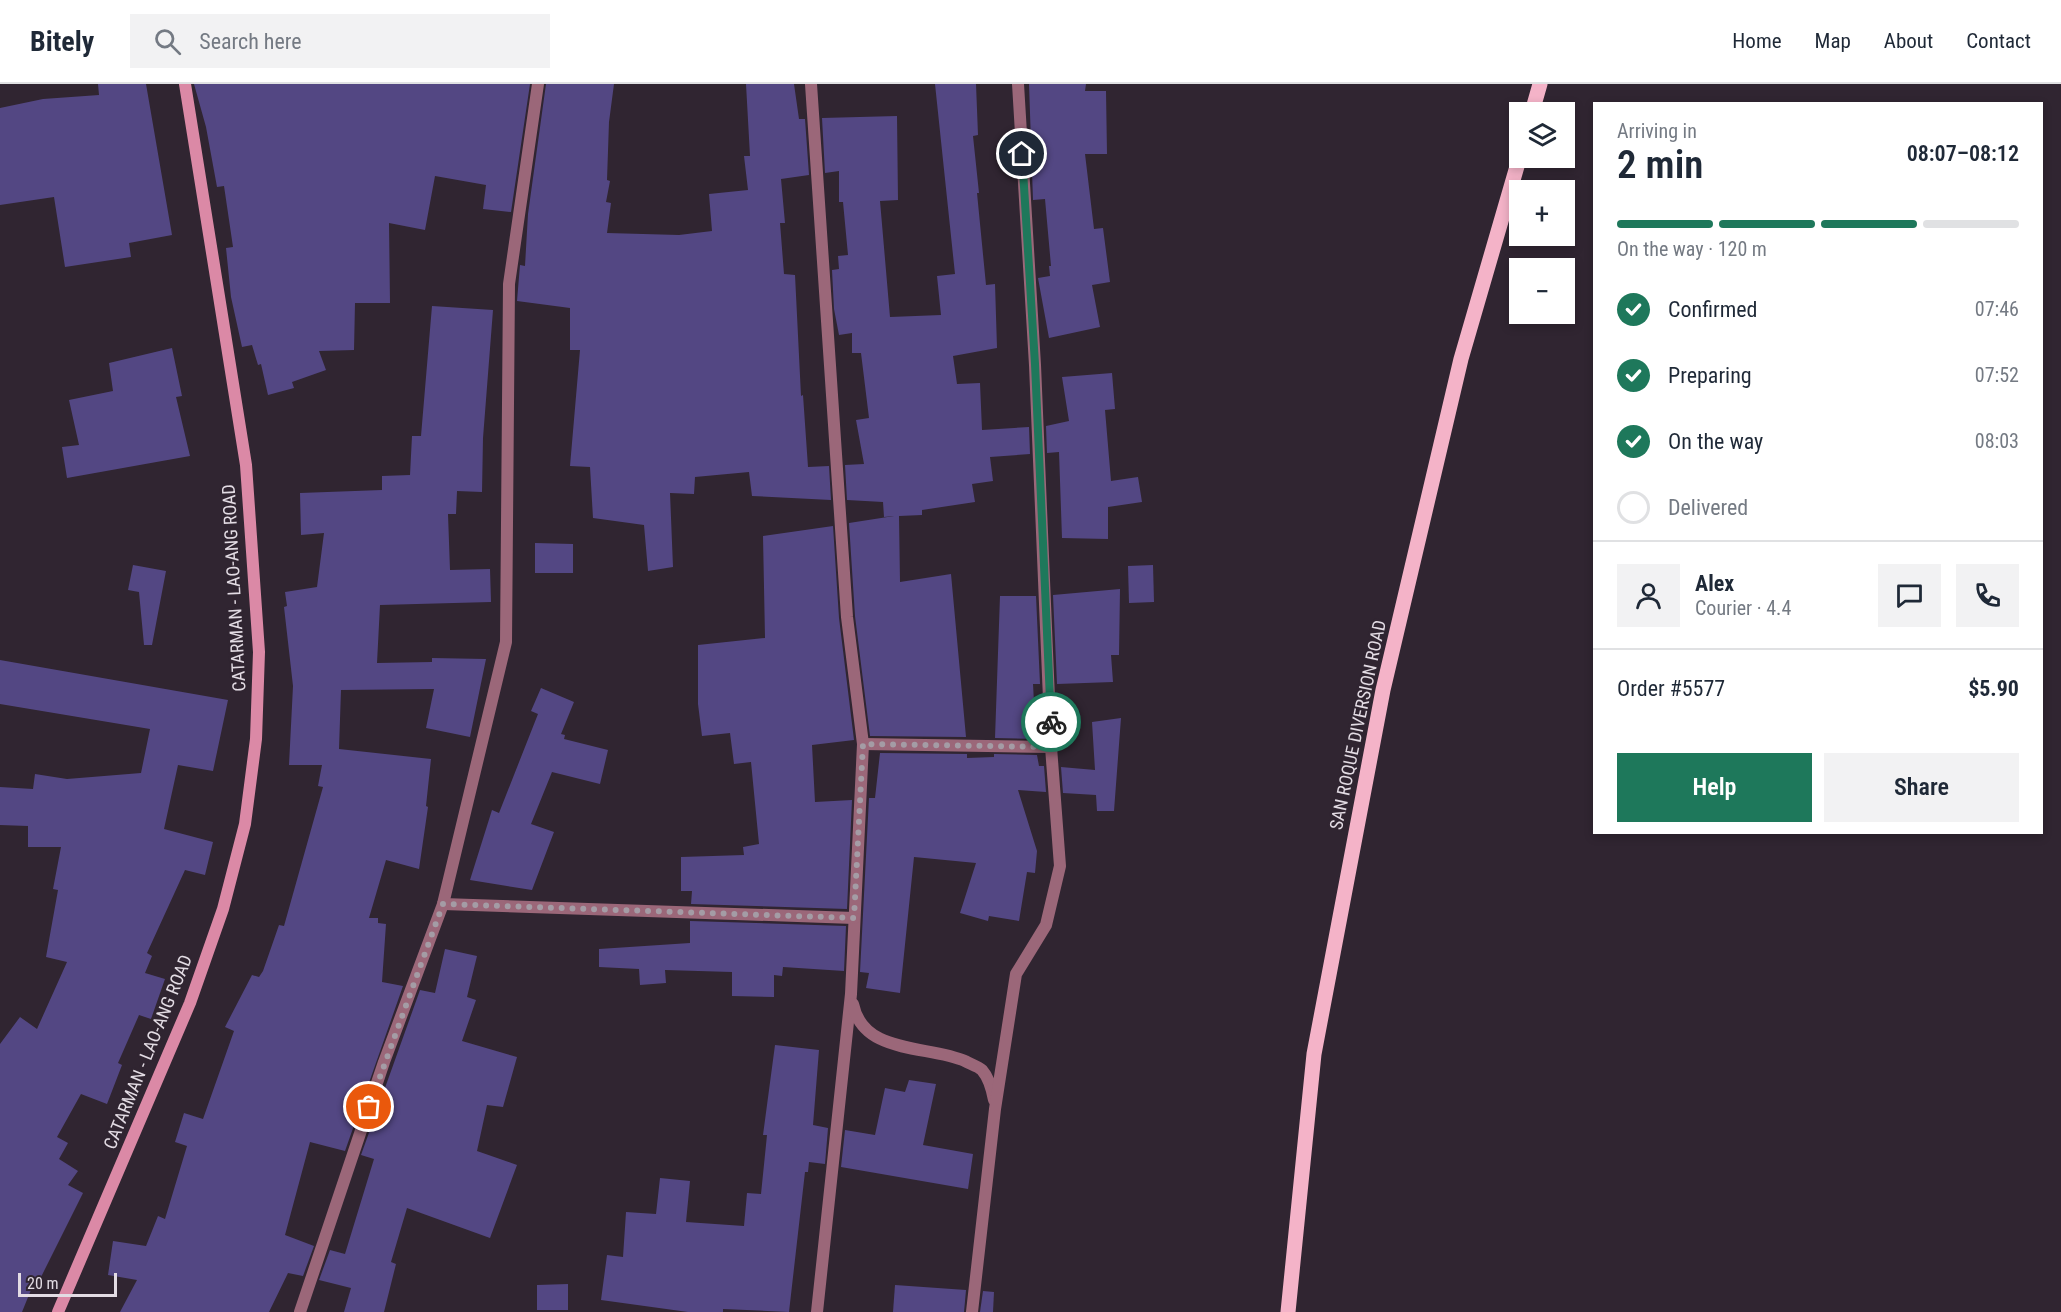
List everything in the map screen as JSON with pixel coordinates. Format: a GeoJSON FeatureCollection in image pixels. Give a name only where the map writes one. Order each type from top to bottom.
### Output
{"type":"FeatureCollection","features":[{"type":"Feature","properties":{"kind":"main road","name":"CATARMAN - LAO-ANG ROAD"},"geometry":{"type":"LineString","coordinates":[[58,1312],[194,992],[223,909],[245,825],[256,739],[259,652],[255,555],[246,465],[185,84]]}},
{"type":"Feature","properties":{"kind":"main road"},"geometry":{"type":"LineString","coordinates":[[1535,102],[1540,84]]}},
{"type":"Feature","properties":{"kind":"main road","name":"SAN ROQUE DIVERSION ROAD"},"geometry":{"type":"LineString","coordinates":[[1288,1312],[1314,1054],[1383,690],[1461,359],[1517,168]]}},
{"type":"Feature","properties":{"kind":"street"},"geometry":{"type":"LineString","coordinates":[[300,1312],[384,1062],[443,904],[506,642],[509,284],[538,84]]}},
{"type":"Feature","properties":{"kind":"street"},"geometry":{"type":"LineString","coordinates":[[811,84],[847,617],[863,744],[851,994],[817,1312]]}},
{"type":"Feature","properties":{"kind":"street"},"geometry":{"type":"LineString","coordinates":[[972,1312],[995,1109],[1016,974],[1046,925],[1060,866],[1051,747],[1035,364],[1018,84]]}},
{"type":"Feature","properties":{"kind":"street"},"geometry":{"type":"LineString","coordinates":[[863,744],[1051,747]]}},
{"type":"Feature","properties":{"kind":"street"},"geometry":{"type":"LineString","coordinates":[[443,904],[854,918]]}},
{"type":"Feature","properties":{"kind":"street"},"geometry":{"type":"LineString","coordinates":[[851,994],[855,1017],[873,1037],[900,1046],[959,1059],[981,1068],[991,1086],[995,1109]]}},
{"type":"Feature","properties":{"kind":"building"},"geometry":{"type":"Polygon","coordinates":[[[98,84],[146,84],[172,235],[129,243],[131,257],[65,267],[54,197],[0,205],[0,108],[43,99],[99,95],[98,84]]]}},
{"type":"Feature","properties":{"kind":"building"},"geometry":{"type":"Polygon","coordinates":[[[194,84],[530,84],[511,212],[483,209],[486,185],[435,176],[425,230],[389,223],[390,303],[355,303],[354,350],[319,351],[326,370],[292,382],[294,388],[268,395],[261,364],[258,365],[252,345],[242,347],[231,297],[226,248],[233,247],[224,186],[217,187],[206,127],[194,84]]]}},
{"type":"Feature","properties":{"kind":"building"},"geometry":{"type":"Polygon","coordinates":[[[546,84],[614,84],[609,122],[607,180],[610,181],[606,202],[611,203],[607,233],[679,235],[712,231],[709,194],[748,190],[744,156],[750,156],[746,84],[794,84],[799,119],[805,119],[809,175],[781,179],[785,223],[780,223],[784,274],[795,275],[801,396],[803,395],[808,467],[829,466],[831,500],[752,496],[749,472],[695,477],[694,494],[670,493],[673,567],[648,571],[644,525],[593,518],[590,467],[570,466],[580,350],[570,350],[570,308],[517,301],[520,265],[525,266],[528,214],[546,84]]]}},
{"type":"Feature","properties":{"kind":"building"},"geometry":{"type":"Polygon","coordinates":[[[935,84],[976,84],[978,135],[973,136],[979,193],[977,193],[986,285],[995,284],[997,348],[953,356],[957,384],[980,383],[982,430],[1029,427],[1030,454],[990,457],[993,481],[972,484],[975,502],[922,510],[922,515],[899,516],[900,582],[951,574],[966,737],[870,736],[855,616],[849,523],[894,516],[884,517],[883,502],[847,500],[845,465],[864,464],[856,420],[869,418],[861,353],[852,353],[852,333],[839,335],[834,309],[832,270],[839,269],[838,256],[848,255],[843,202],[839,202],[839,171],[825,173],[822,118],[897,116],[898,200],[880,201],[890,317],[941,315],[937,276],[955,274],[935,84]]]}},
{"type":"Feature","properties":{"kind":"building"},"geometry":{"type":"Polygon","coordinates":[[[1029,84],[1086,84],[1085,91],[1106,91],[1107,154],[1085,154],[1094,229],[1103,228],[1110,282],[1092,285],[1100,327],[1049,338],[1038,278],[1050,276],[1049,266],[1051,266],[1045,199],[1033,200],[1029,84]]]}},
{"type":"Feature","properties":{"kind":"building"},"geometry":{"type":"Polygon","coordinates":[[[432,306],[493,310],[483,438],[482,492],[457,491],[456,514],[448,514],[450,570],[490,569],[491,602],[380,605],[377,663],[432,662],[432,658],[486,659],[470,737],[426,728],[434,689],[341,690],[339,749],[431,759],[426,806],[428,807],[419,869],[386,860],[369,918],[378,918],[378,923],[386,924],[382,982],[403,986],[345,1151],[310,1142],[285,1235],[314,1246],[303,1276],[288,1273],[269,1312],[120,1312],[137,1280],[108,1275],[113,1241],[146,1246],[158,1216],[165,1219],[187,1146],[175,1142],[184,1113],[203,1119],[234,1031],[225,1027],[252,975],[259,977],[263,971],[279,925],[284,926],[323,787],[318,786],[322,765],[289,765],[293,686],[284,607],[287,606],[285,592],[317,587],[324,533],[301,535],[300,493],[382,490],[382,476],[410,475],[412,436],[421,436],[432,306]]]}},
{"type":"Feature","properties":{"kind":"building"},"geometry":{"type":"Polygon","coordinates":[[[172,348],[182,396],[176,397],[190,456],[67,478],[62,447],[79,445],[69,400],[113,391],[109,363],[172,348]]]}},
{"type":"Feature","properties":{"kind":"building"},"geometry":{"type":"Polygon","coordinates":[[[1112,373],[1115,409],[1105,410],[1111,481],[1138,477],[1142,502],[1108,507],[1108,539],[1062,538],[1059,452],[1047,453],[1046,426],[1069,421],[1062,377],[1112,373]]]}},
{"type":"Feature","properties":{"kind":"building"},"geometry":{"type":"Polygon","coordinates":[[[833,526],[839,618],[854,740],[812,745],[815,802],[852,800],[847,909],[691,904],[692,891],[681,891],[681,857],[744,855],[743,847],[759,844],[751,762],[734,764],[730,733],[702,736],[698,704],[698,645],[765,638],[763,536],[833,526]]]}},
{"type":"Feature","properties":{"kind":"building"},"geometry":{"type":"Polygon","coordinates":[[[535,543],[573,544],[573,573],[535,573],[535,543]]]}},
{"type":"Feature","properties":{"kind":"building"},"geometry":{"type":"Polygon","coordinates":[[[133,565],[166,571],[152,645],[144,645],[139,592],[128,590],[133,565]]]}},
{"type":"Feature","properties":{"kind":"building"},"geometry":{"type":"Polygon","coordinates":[[[1153,565],[1154,602],[1129,603],[1128,566],[1153,565]]]}},
{"type":"Feature","properties":{"kind":"building"},"geometry":{"type":"Polygon","coordinates":[[[1120,589],[1119,655],[1111,655],[1113,682],[1057,684],[1053,595],[1120,589]]]}},
{"type":"Feature","properties":{"kind":"building"},"geometry":{"type":"Polygon","coordinates":[[[1000,596],[1036,596],[1040,684],[1033,684],[1036,739],[995,738],[1000,596]]]}},
{"type":"Feature","properties":{"kind":"building"},"geometry":{"type":"Polygon","coordinates":[[[0,660],[228,700],[213,771],[178,765],[164,829],[213,842],[205,875],[185,870],[147,953],[152,956],[145,973],[165,979],[151,1019],[139,1015],[118,1063],[122,1065],[107,1104],[81,1094],[57,1137],[68,1143],[59,1159],[78,1171],[68,1185],[83,1193],[39,1281],[35,1280],[22,1312],[0,1312],[0,1044],[20,1017],[37,1029],[67,962],[46,957],[58,890],[53,889],[61,847],[28,847],[28,826],[0,825],[0,787],[33,789],[35,774],[67,779],[141,773],[150,729],[0,704],[0,660]]]}},
{"type":"Feature","properties":{"kind":"building"},"geometry":{"type":"Polygon","coordinates":[[[541,688],[574,702],[561,734],[565,735],[564,739],[608,750],[600,784],[552,772],[531,824],[554,832],[532,890],[470,880],[492,810],[499,813],[538,714],[531,711],[541,688]]]}},
{"type":"Feature","properties":{"kind":"building"},"geometry":{"type":"Polygon","coordinates":[[[1121,718],[1114,811],[1097,811],[1096,795],[1063,793],[1061,767],[1095,770],[1092,722],[1121,718]]]}},
{"type":"Feature","properties":{"kind":"building"},"geometry":{"type":"Polygon","coordinates":[[[880,753],[967,754],[967,758],[994,757],[994,754],[1037,755],[1039,766],[1044,766],[1046,792],[1018,790],[1037,851],[1035,873],[1027,872],[1019,921],[989,916],[988,921],[960,913],[976,863],[914,857],[900,993],[866,988],[869,973],[860,972],[869,798],[875,798],[880,753]]]}},
{"type":"Feature","properties":{"kind":"building"},"geometry":{"type":"Polygon","coordinates":[[[690,921],[846,926],[844,971],[783,967],[782,976],[774,975],[774,997],[732,996],[732,972],[665,970],[666,983],[640,985],[639,969],[599,967],[599,949],[690,943],[690,921]]]}},
{"type":"Feature","properties":{"kind":"building"},"geometry":{"type":"Polygon","coordinates":[[[445,949],[477,956],[467,997],[476,1000],[462,1041],[517,1057],[503,1107],[487,1105],[477,1151],[517,1165],[490,1238],[407,1208],[391,1262],[396,1264],[384,1312],[344,1312],[351,1288],[319,1280],[330,1250],[345,1254],[374,1159],[361,1155],[420,990],[435,993],[445,949]]]}},
{"type":"Feature","properties":{"kind":"building"},"geometry":{"type":"Polygon","coordinates":[[[775,1045],[819,1050],[813,1125],[828,1128],[825,1164],[809,1162],[808,1172],[805,1172],[789,1312],[723,1309],[723,1312],[688,1312],[601,1300],[607,1255],[623,1257],[626,1212],[656,1214],[660,1178],[690,1181],[686,1222],[744,1226],[747,1193],[761,1194],[767,1135],[763,1135],[775,1045]]]}},
{"type":"Feature","properties":{"kind":"building"},"geometry":{"type":"Polygon","coordinates":[[[909,1080],[936,1084],[923,1145],[973,1154],[968,1189],[841,1167],[845,1130],[875,1135],[885,1088],[905,1092],[909,1080]]]}},
{"type":"Feature","properties":{"kind":"building"},"geometry":{"type":"Polygon","coordinates":[[[568,1284],[568,1310],[537,1310],[537,1285],[568,1284]]]}},
{"type":"Feature","properties":{"kind":"building"},"geometry":{"type":"Polygon","coordinates":[[[895,1285],[966,1290],[964,1312],[893,1312],[895,1285]]]}},
{"type":"Feature","properties":{"kind":"building"},"geometry":{"type":"Polygon","coordinates":[[[983,1291],[994,1292],[993,1312],[980,1312],[983,1291]]]}},
{"type":"Feature","properties":{"kind":"way so far"},"geometry":{"type":"LineString","coordinates":[[369,1107],[443,904],[854,918],[863,744],[1051,747],[1051,722]]}},
{"type":"Feature","properties":{"kind":"route"},"geometry":{"type":"LineString","coordinates":[[1022,154],[1035,364],[1051,722]]}}]}
